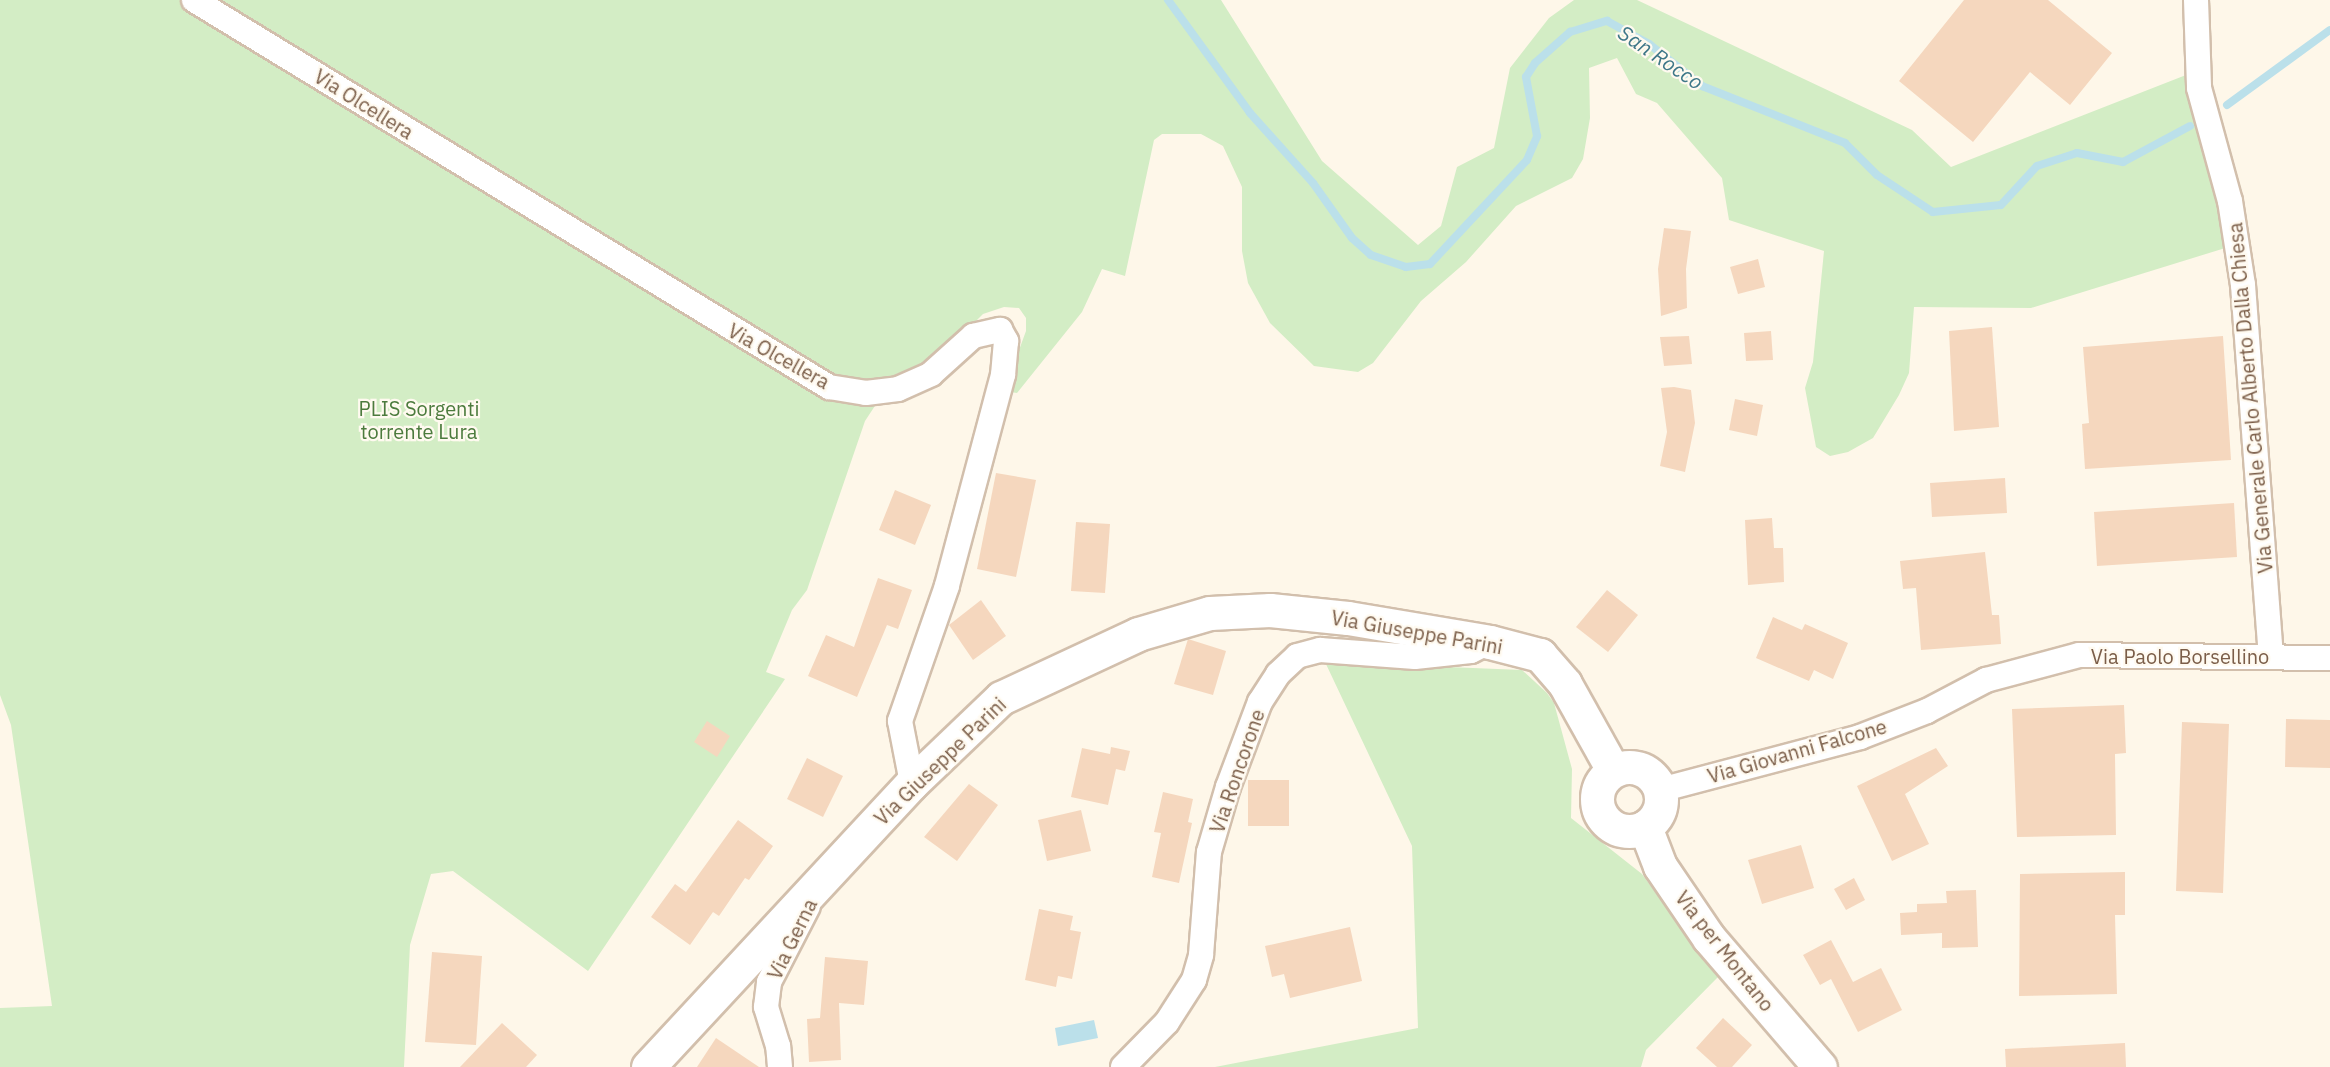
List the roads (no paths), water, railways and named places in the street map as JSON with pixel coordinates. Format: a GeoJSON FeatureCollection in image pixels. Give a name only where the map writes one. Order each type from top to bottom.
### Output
{"type":"FeatureCollection","features":[{"type":"Feature","properties":{"kind":"street","name":"Via Olcellera"},"geometry":{"type":"LineString","coordinates":[[194,0],[829,387],[866,393],[898,389],[931,374],[973,336],[999,330],[1006,341],[1002,375],[946,586],[900,721],[912,783]]}},
{"type":"Feature","properties":{"kind":"street","name":"Via Generale Carlo Alberto Dalla Chiesa"},"geometry":{"type":"LineString","coordinates":[[2196,0],[2199,88],[2230,201],[2243,285],[2271,656]]}},
{"type":"Feature","properties":{"kind":"street","name":"Via Giuseppe Parini"},"geometry":{"type":"LineString","coordinates":[[648,1067],[912,783],[1000,698],[1138,634],[1210,613],[1270,610],[1326,616],[1490,642],[1540,655],[1565,684],[1613,770]]}},
{"type":"Feature","properties":{"kind":"street","name":"Via Roncorone"},"geometry":{"type":"LineString","coordinates":[[1123,1067],[1167,1022],[1194,980],[1201,955],[1209,852],[1228,787],[1260,702],[1278,674],[1297,656],[1320,650],[1414,657],[1471,651],[1490,642]]}},
{"type":"Feature","properties":{"kind":"street","name":"Via Paolo Borsellino"},"geometry":{"type":"LineString","coordinates":[[2031,665],[2079,655],[2330,658]]}},
{"type":"Feature","properties":{"kind":"street","name":"Via Giovanni Falcone"},"geometry":{"type":"LineString","coordinates":[[1660,790],[1860,737],[1927,711],[1986,680],[2031,665]]}},
{"type":"Feature","properties":{"kind":"street"},"geometry":{"type":"LineString","coordinates":[[1627,766],[1641,769],[1653,777],[1660,790],[1661,804],[1645,827],[1631,832],[1617,829],[1605,821],[1597,808],[1596,793],[1602,780],[1613,770],[1627,766]]}},
{"type":"Feature","properties":{"kind":"street","name":"Via per Montano"},"geometry":{"type":"LineString","coordinates":[[1645,827],[1660,866],[1709,938],[1820,1067]]}},
{"type":"Feature","properties":{"kind":"street","name":"Via Gerna"},"geometry":{"type":"LineString","coordinates":[[780,1067],[778,1046],[766,1007],[770,982],[820,882]]}},
{"type":"Feature","properties":{"kind":"water"},"geometry":{"type":"Polygon","coordinates":[[[1094,1020],[1098,1038],[1058,1046],[1055,1028],[1094,1020]]]}},
{"type":"Feature","properties":{"kind":"waterway","name":"San Rocco"},"geometry":{"type":"LineString","coordinates":[[1168,0],[1250,113],[1313,183],[1352,238],[1371,255],[1406,267],[1430,264],[1527,160],[1537,136],[1526,77],[1535,63],[1570,32],[1607,21],[1649,44],[1702,86],[1845,143],[1877,175],[1933,212],[2001,205],[2037,166],[2077,153],[2123,162],[2190,126]]}},
{"type":"Feature","properties":{"kind":"waterway","name":"San Rocco"},"geometry":{"type":"LineString","coordinates":[[2227,105],[2330,30]]}},
{"type":"Feature","properties":{"kind":"park label","name":"PLIS Sorgenti torrente Lura"},"geometry":{"type":"Point","coordinates":[419,420]}}]}
